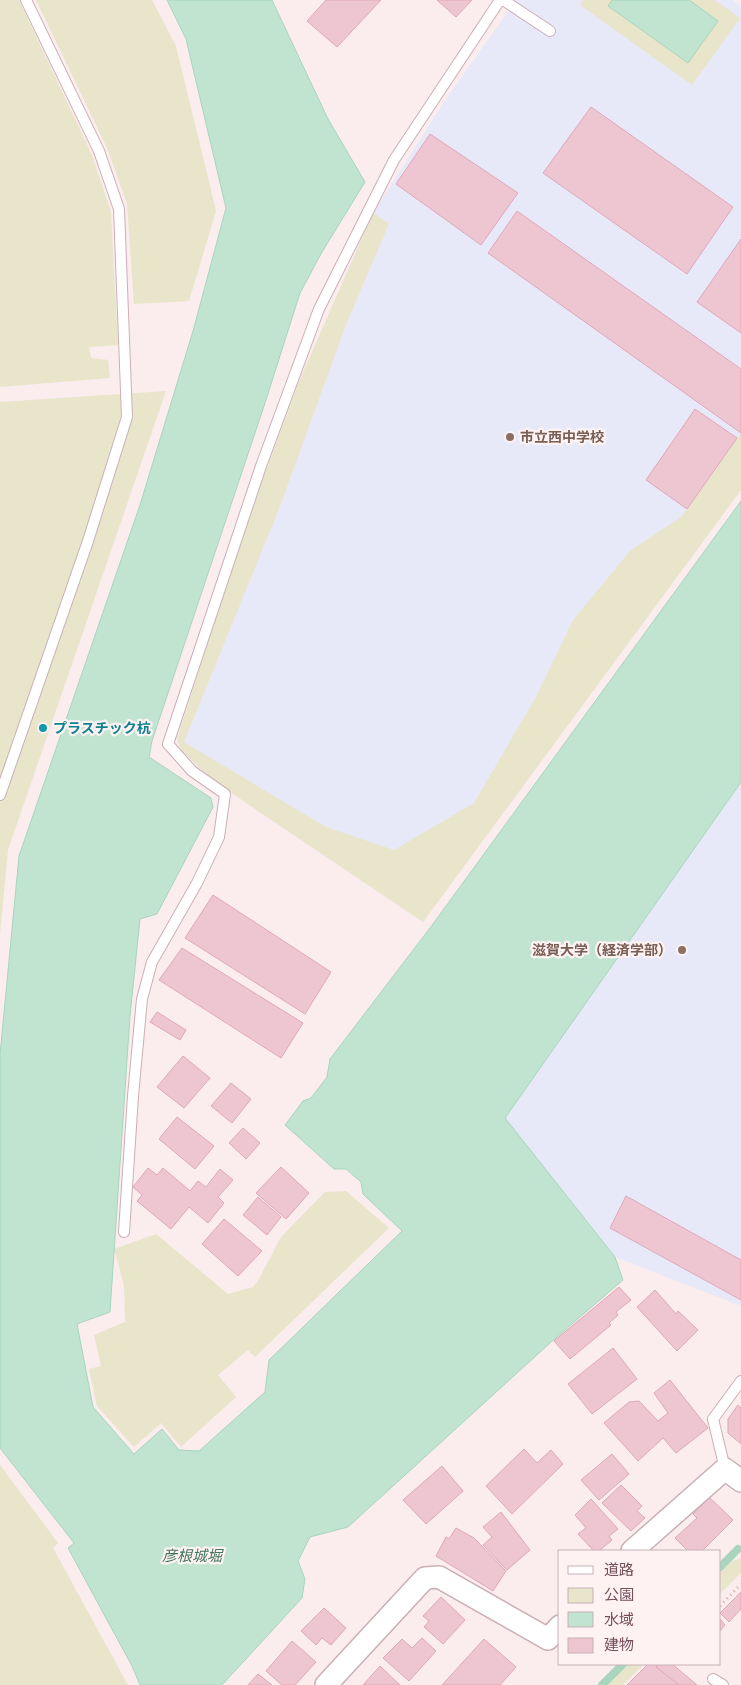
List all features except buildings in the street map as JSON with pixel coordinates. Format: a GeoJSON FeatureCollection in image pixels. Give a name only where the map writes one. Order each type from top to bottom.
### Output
{"type":"FeatureCollection","features":[{"type":"Feature","properties":{"kind":"street"},"geometry":{"type":"LineString","coordinates":[[633,1550],[733,1475]]}},
{"type":"Feature","properties":{"kind":"street"},"geometry":{"type":"LineString","coordinates":[[326,1685],[426,1578],[439,1577],[487,1611],[553,1637]]}},
{"type":"Feature","properties":{"kind":"lane"},"geometry":{"type":"LineString","coordinates":[[0,795],[88,541],[127,417],[119,208],[99,151],[26,0]]}},
{"type":"Feature","properties":{"kind":"lane"},"geometry":{"type":"LineString","coordinates":[[124,1232],[133,1096],[142,999],[152,962],[197,882],[219,837],[225,794],[192,771],[168,744],[261,466],[319,310],[394,160],[501,0],[550,31]]}},
{"type":"Feature","properties":{"kind":"lane"},"geometry":{"type":"LineString","coordinates":[[733,1475],[712,1416],[741,1380]]}},
{"type":"Feature","properties":{"kind":"lane"},"geometry":{"type":"LineString","coordinates":[[713,1679],[723,1685]]}},
{"type":"Feature","properties":{"kind":"path"},"geometry":{"type":"LineString","coordinates":[[721,1605],[741,1584]]}},
{"type":"Feature","properties":{"kind":"shaded area","name":"市立西中学校"},"geometry":{"type":"Polygon","coordinates":[[[516,0],[733,0],[741,6],[741,490],[423,922],[206,774],[181,750],[177,739],[298,384],[373,213],[446,99],[516,0]]]}},
{"type":"Feature","properties":{"kind":"shaded area","name":"滋賀大学（経済学部）"},"geometry":{"type":"Polygon","coordinates":[[[741,781],[741,1306],[615,1257],[505,1118],[741,781]]]}},
{"type":"Feature","properties":{"kind":"green space"},"geometry":{"type":"Polygon","coordinates":[[[0,0],[19,0],[92,155],[111,212],[118,345],[89,347],[91,358],[108,360],[110,378],[0,387],[0,0]]]}},
{"type":"Feature","properties":{"kind":"green space"},"geometry":{"type":"Polygon","coordinates":[[[36,0],[152,0],[176,46],[216,211],[189,301],[134,304],[127,204],[108,150],[36,0]]]}},
{"type":"Feature","properties":{"kind":"green space"},"geometry":{"type":"Polygon","coordinates":[[[583,0],[715,0],[740,18],[692,85],[580,5],[583,0]]]}},
{"type":"Feature","properties":{"kind":"green space"},"geometry":{"type":"Polygon","coordinates":[[[373,213],[389,224],[347,322],[279,509],[184,742],[326,827],[394,850],[474,803],[537,695],[573,620],[630,551],[682,516],[741,433],[741,490],[423,922],[206,774],[181,750],[177,739],[246,525],[298,384],[373,213]]]}},
{"type":"Feature","properties":{"kind":"green space"},"geometry":{"type":"Polygon","coordinates":[[[166,391],[8,850],[0,934],[0,402],[166,391]]]}},
{"type":"Feature","properties":{"kind":"green space"},"geometry":{"type":"Polygon","coordinates":[[[346,1191],[389,1228],[255,1357],[248,1350],[218,1375],[236,1397],[181,1447],[161,1423],[134,1447],[97,1406],[89,1369],[101,1366],[94,1335],[125,1322],[124,1285],[114,1249],[156,1234],[228,1294],[253,1287],[281,1237],[325,1192],[346,1191]]]}},
{"type":"Feature","properties":{"kind":"green space"},"geometry":{"type":"Polygon","coordinates":[[[0,1465],[58,1543],[53,1548],[128,1685],[0,1685],[0,1465]]]}},
{"type":"Feature","properties":{"kind":"green space"},"geometry":{"type":"Polygon","coordinates":[[[741,1558],[741,1573],[721,1593],[721,1571],[732,1561],[741,1558]]]}},
{"type":"Feature","properties":{"kind":"green space"},"geometry":{"type":"Polygon","coordinates":[[[627,1665],[643,1665],[623,1685],[607,1685],[627,1665]]]}},
{"type":"Feature","properties":{"kind":"water","name":"彦根城堀"},"geometry":{"type":"Polygon","coordinates":[[[167,0],[272,0],[328,119],[365,182],[322,252],[300,293],[152,741],[149,757],[211,798],[213,807],[157,914],[140,919],[130,1016],[110,1312],[77,1324],[93,1407],[134,1454],[162,1429],[179,1450],[199,1451],[265,1392],[269,1360],[402,1231],[363,1194],[361,1182],[346,1169],[334,1169],[285,1125],[303,1101],[311,1098],[327,1077],[330,1059],[430,928],[741,501],[741,782],[505,1118],[615,1257],[623,1280],[550,1343],[348,1527],[310,1537],[298,1561],[305,1579],[302,1598],[222,1685],[140,1685],[132,1666],[68,1548],[74,1543],[0,1448],[0,1055],[19,856],[140,505],[193,331],[226,208],[186,39],[167,0]]]}},
{"type":"Feature","properties":{"kind":"water"},"geometry":{"type":"Polygon","coordinates":[[[612,0],[689,0],[718,21],[688,63],[608,6],[612,0]]]}},
{"type":"Feature","properties":{"kind":"waterway"},"geometry":{"type":"LineString","coordinates":[[721,1566],[738,1549]]}},
{"type":"Feature","properties":{"kind":"waterway"},"geometry":{"type":"LineString","coordinates":[[602,1685],[622,1665]]}},
{"type":"Feature","properties":{"kind":"place","name":"市立西中学校"},"geometry":{"type":"Point","coordinates":[510,437]}},
{"type":"Feature","properties":{"kind":"place","name":"プラスチック杭"},"geometry":{"type":"Point","coordinates":[43,728]}},
{"type":"Feature","properties":{"kind":"place","name":"滋賀大学（経済学部）"},"geometry":{"type":"Point","coordinates":[682,950]}}]}
